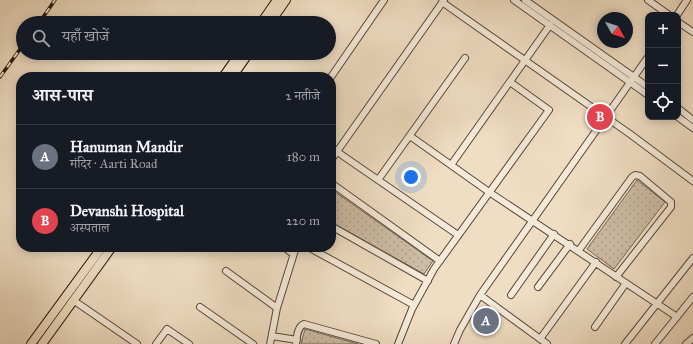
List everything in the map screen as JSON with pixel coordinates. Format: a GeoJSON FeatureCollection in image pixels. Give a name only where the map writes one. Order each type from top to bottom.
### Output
{"type":"FeatureCollection","features":[{"type":"Feature","properties":{"kind":"main road"},"geometry":{"type":"LineString","coordinates":[[266,16],[277,0]]}},
{"type":"Feature","properties":{"kind":"main road"},"geometry":{"type":"LineString","coordinates":[[275,16],[286,0]]}},
{"type":"Feature","properties":{"kind":"main road"},"geometry":{"type":"LineString","coordinates":[[227,72],[235,60]]}},
{"type":"Feature","properties":{"kind":"main road"},"geometry":{"type":"LineString","coordinates":[[235,72],[243,60]]}},
{"type":"Feature","properties":{"kind":"main road"},"geometry":{"type":"LineString","coordinates":[[31,344],[98,252]]}},
{"type":"Feature","properties":{"kind":"main road"},"geometry":{"type":"LineString","coordinates":[[42,344],[108,252]]}},
{"type":"Feature","properties":{"kind":"street"},"geometry":{"type":"LineString","coordinates":[[334,72],[384,0]]}},
{"type":"Feature","properties":{"kind":"street"},"geometry":{"type":"LineString","coordinates":[[514,0],[633,80],[645,86]]}},
{"type":"Feature","properties":{"kind":"street"},"geometry":{"type":"LineString","coordinates":[[525,0],[633,80],[645,92]]}},
{"type":"Feature","properties":{"kind":"street"},"geometry":{"type":"LineString","coordinates":[[648,0],[664,12]]}},
{"type":"Feature","properties":{"kind":"street"},"geometry":{"type":"LineString","coordinates":[[679,12],[687,0]]}},
{"type":"Feature","properties":{"kind":"street"},"geometry":{"type":"LineString","coordinates":[[458,235],[336,151],[443,1],[693,181]]}},
{"type":"Feature","properties":{"kind":"street"},"geometry":{"type":"LineString","coordinates":[[681,24],[693,32]]}},
{"type":"Feature","properties":{"kind":"street"},"geometry":{"type":"LineString","coordinates":[[451,165],[550,25]]}},
{"type":"Feature","properties":{"kind":"street"},"geometry":{"type":"LineString","coordinates":[[378,180],[465,58]]}},
{"type":"Feature","properties":{"kind":"street"},"geometry":{"type":"LineString","coordinates":[[454,344],[460,330],[480,295],[645,62]]}},
{"type":"Feature","properties":{"kind":"street"},"geometry":{"type":"LineString","coordinates":[[398,344],[414,305],[440,261],[549,110],[510,82]]}},
{"type":"Feature","properties":{"kind":"street"},"geometry":{"type":"LineString","coordinates":[[681,110],[693,120]]}},
{"type":"Feature","properties":{"kind":"street"},"geometry":{"type":"LineString","coordinates":[[681,119],[693,128]]}},
{"type":"Feature","properties":{"kind":"street"},"geometry":{"type":"LineString","coordinates":[[410,136],[489,192],[570,244],[616,277],[677,317]]}},
{"type":"Feature","properties":{"kind":"street"},"geometry":{"type":"LineString","coordinates":[[579,250],[632,177],[635,175],[640,176],[671,202],[670,207],[616,277]]}},
{"type":"Feature","properties":{"kind":"street"},"geometry":{"type":"LineString","coordinates":[[336,187],[440,261]]}},
{"type":"Feature","properties":{"kind":"street"},"geometry":{"type":"LineString","coordinates":[[336,229],[428,280]]}},
{"type":"Feature","properties":{"kind":"street"},"geometry":{"type":"LineString","coordinates":[[511,295],[554,234]]}},
{"type":"Feature","properties":{"kind":"street"},"geometry":{"type":"LineString","coordinates":[[538,287],[570,244]]}},
{"type":"Feature","properties":{"kind":"street"},"geometry":{"type":"LineString","coordinates":[[270,344],[277,308],[293,254],[290,252]]}},
{"type":"Feature","properties":{"kind":"street"},"geometry":{"type":"LineString","coordinates":[[317,252],[414,305]]}},
{"type":"Feature","properties":{"kind":"street"},"geometry":{"type":"LineString","coordinates":[[625,344],[693,258]]}},
{"type":"Feature","properties":{"kind":"street"},"geometry":{"type":"LineString","coordinates":[[540,339],[596,262]]}},
{"type":"Feature","properties":{"kind":"street"},"geometry":{"type":"LineString","coordinates":[[226,271],[277,308]]}},
{"type":"Feature","properties":{"kind":"street"},"geometry":{"type":"LineString","coordinates":[[595,327],[626,283]]}},
{"type":"Feature","properties":{"kind":"street"},"geometry":{"type":"LineString","coordinates":[[480,295],[547,344]]}},
{"type":"Feature","properties":{"kind":"street"},"geometry":{"type":"LineString","coordinates":[[655,344],[693,297]]}},
{"type":"Feature","properties":{"kind":"street"},"geometry":{"type":"LineString","coordinates":[[74,300],[137,344]]}},
{"type":"Feature","properties":{"kind":"street"},"geometry":{"type":"LineString","coordinates":[[200,307],[254,344]]}},
{"type":"Feature","properties":{"kind":"street"},"geometry":{"type":"LineString","coordinates":[[272,336],[296,342],[301,325],[307,324],[376,344]]}},
{"type":"Feature","properties":{"kind":"street"},"geometry":{"type":"LineString","coordinates":[[156,344],[167,329],[188,344]]}},
{"type":"Feature","properties":{"kind":"street"},"geometry":{"type":"LineString","coordinates":[[686,344],[693,338]]}},
{"type":"Feature","properties":{"kind":"shaded area"},"geometry":{"type":"Polygon","coordinates":[[[637,180],[665,202],[614,269],[587,249],[637,180]]]}},
{"type":"Feature","properties":{"kind":"shaded area"},"geometry":{"type":"Polygon","coordinates":[[[336,193],[433,261],[424,274],[336,225],[336,193]]]}},
{"type":"Feature","properties":{"kind":"shaded area"},"geometry":{"type":"Polygon","coordinates":[[[305,329],[358,344],[301,344],[305,329]]]}},
{"type":"Feature","properties":{"kind":"railway"},"geometry":{"type":"LineString","coordinates":[[44,16],[55,0]]}},
{"type":"Feature","properties":{"kind":"railway"},"geometry":{"type":"LineString","coordinates":[[0,77],[16,55]]}},
{"type":"Feature","properties":{"kind":"place","name":"Devanshi Hospital"},"geometry":{"type":"Point","coordinates":[600,117]}},
{"type":"Feature","properties":{"kind":"place","name":"Hanuman Mandir"},"geometry":{"type":"Point","coordinates":[486,321]}}]}
